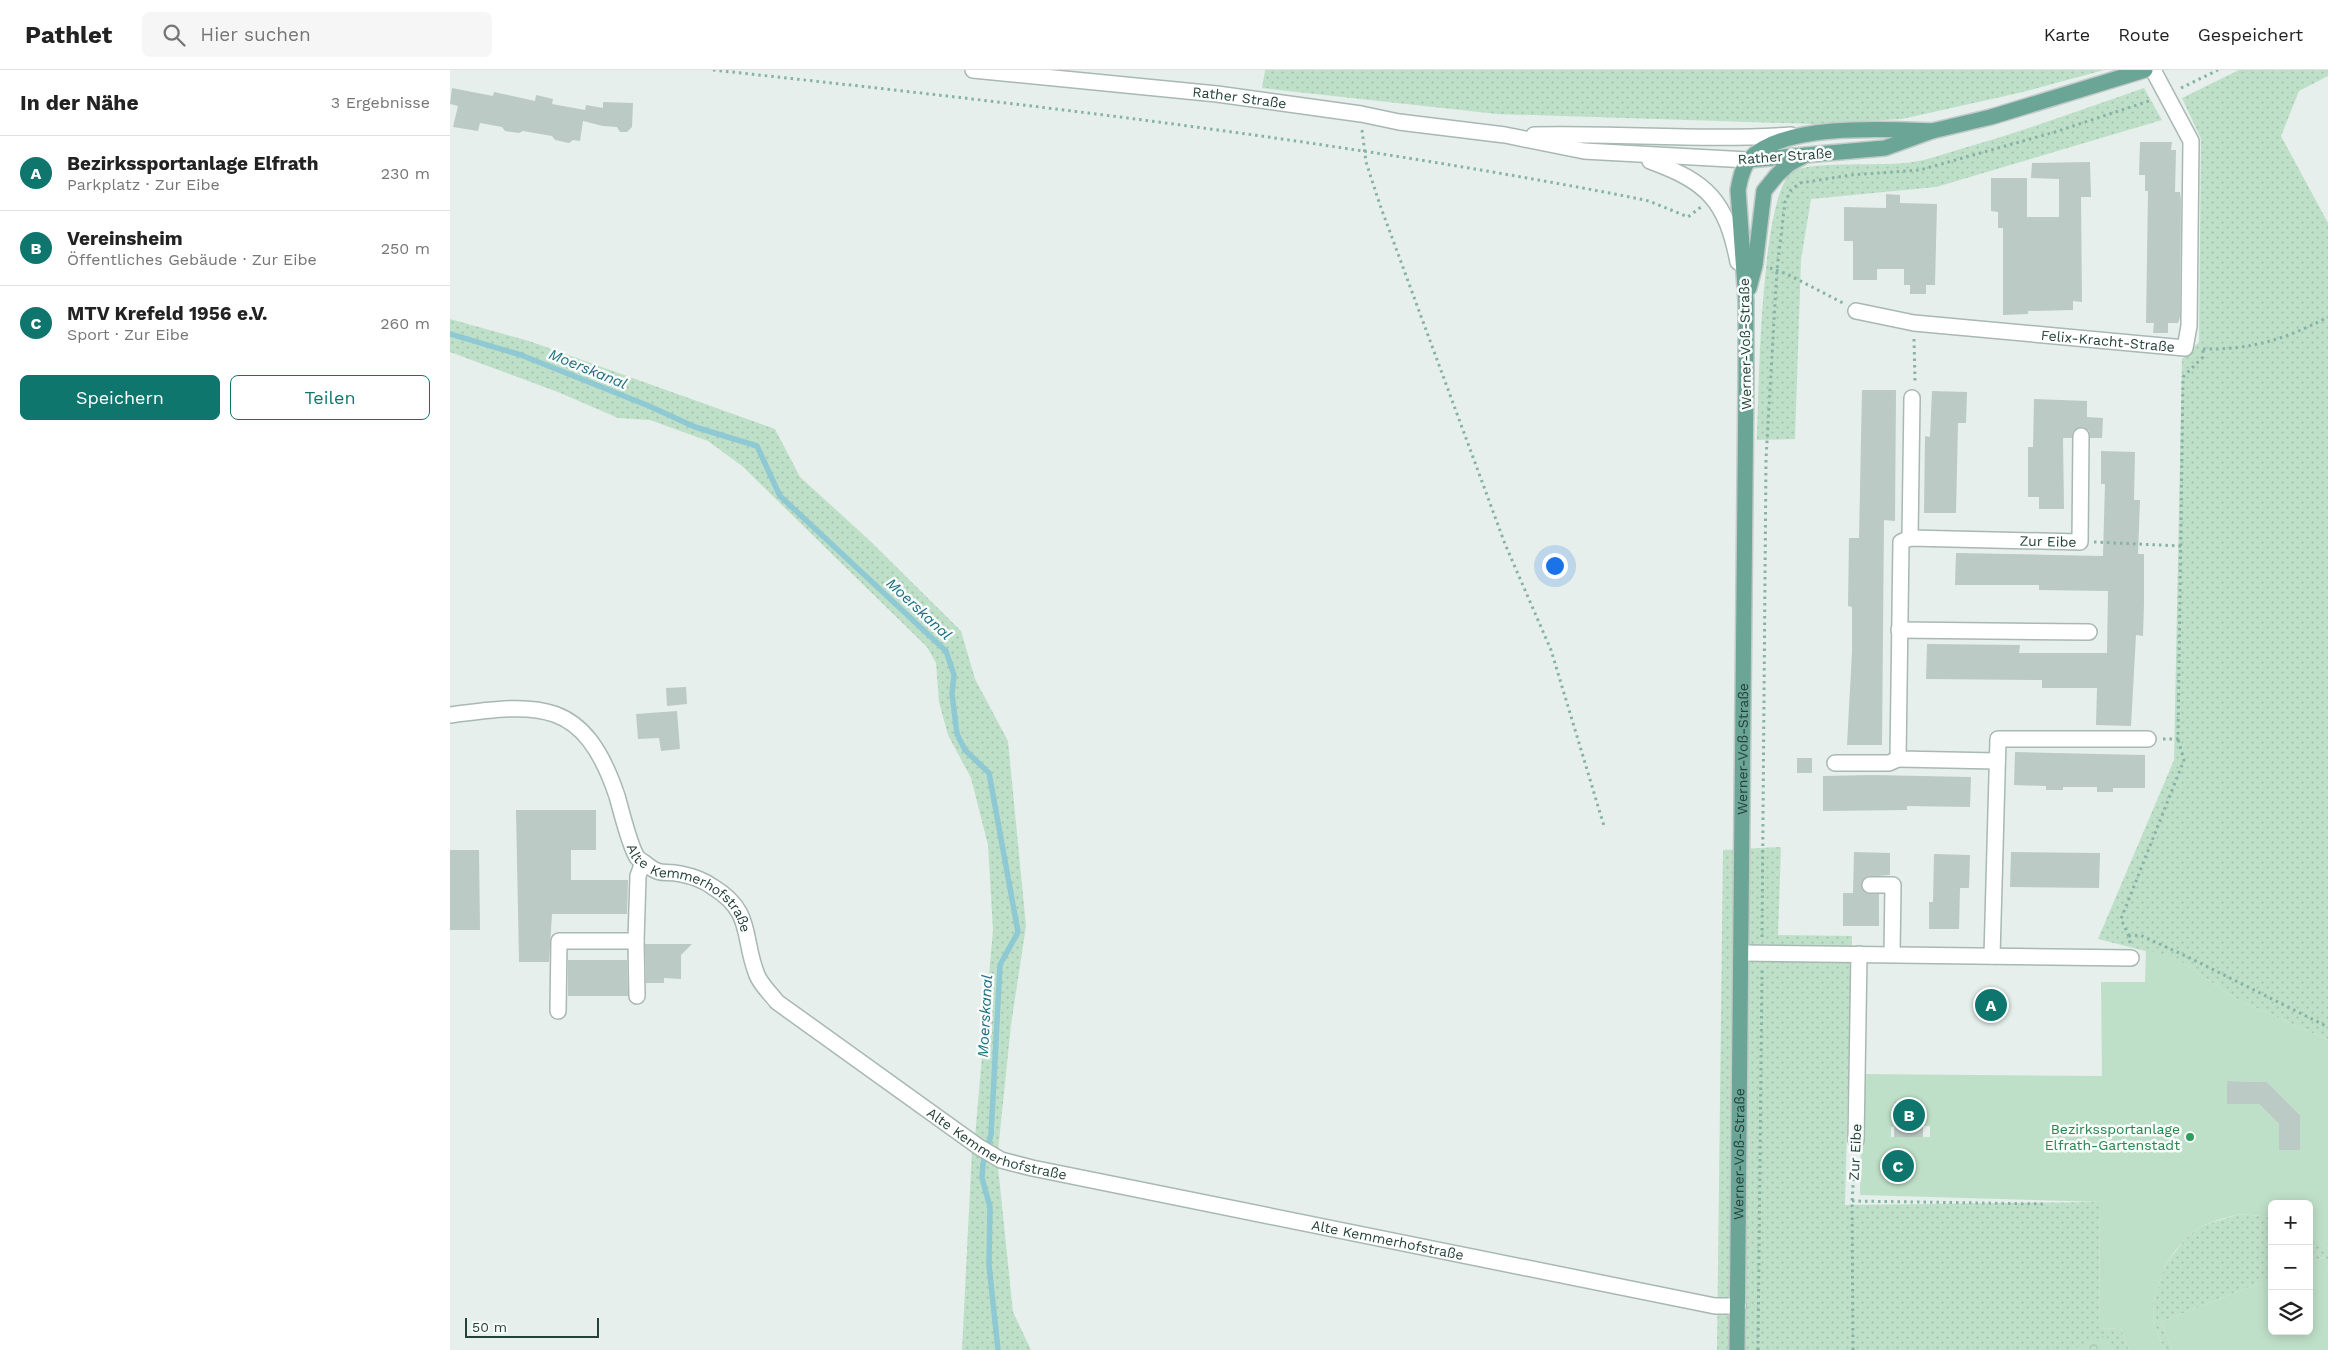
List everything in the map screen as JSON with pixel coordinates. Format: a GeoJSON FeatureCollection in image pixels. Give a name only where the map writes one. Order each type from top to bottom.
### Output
{"type":"FeatureCollection","features":[{"type":"Feature","properties":{"kind":"main road","name":"Rather Straße"},"geometry":{"type":"LineString","coordinates":[[1754,158],[1885,148],[1932,131],[1991,118],[2145,70]]}},
{"type":"Feature","properties":{"kind":"main road","name":"Rather Straße"},"geometry":{"type":"LineString","coordinates":[[1800,135],[1887,129],[1932,131]]}},
{"type":"Feature","properties":{"kind":"main road"},"geometry":{"type":"LineString","coordinates":[[1746,301],[1755,265],[1766,172],[1754,158],[1777,142],[1800,135]]}},
{"type":"Feature","properties":{"kind":"main road"},"geometry":{"type":"LineString","coordinates":[[1764,190],[1789,164],[1808,154]]}},
{"type":"Feature","properties":{"kind":"main road","name":"Werner-Voß-Straße"},"geometry":{"type":"LineString","coordinates":[[1738,1350],[1746,301],[1738,190],[1740,177],[1754,158]]}},
{"type":"Feature","properties":{"kind":"street","name":"Rather Straße"},"geometry":{"type":"LineString","coordinates":[[973,70],[1217,94],[1361,114],[1399,122],[1504,135],[1584,151],[1634,155],[1754,158],[1750,147],[1737,139]]}},
{"type":"Feature","properties":{"kind":"street","name":"Felix-Kracht-Straße"},"geometry":{"type":"LineString","coordinates":[[1856,311],[1914,323],[2185,348],[2189,326],[2191,141],[2153,70]]}},
{"type":"Feature","properties":{"kind":"street","name":"Rather Straße"},"geometry":{"type":"LineString","coordinates":[[1504,135],[1595,133],[1737,139],[1800,135]]}},
{"type":"Feature","properties":{"kind":"street","name":"Rather Straße"},"geometry":{"type":"LineString","coordinates":[[1634,155],[1671,168],[1704,188],[1713,197],[1728,219],[1746,301]]}},
{"type":"Feature","properties":{"kind":"street"},"geometry":{"type":"LineString","coordinates":[[1898,759],[1901,542],[1910,538],[1912,398]]}},
{"type":"Feature","properties":{"kind":"street","name":"Zur Eibe"},"geometry":{"type":"LineString","coordinates":[[1910,538],[2080,542],[2081,436]]}},
{"type":"Feature","properties":{"kind":"street"},"geometry":{"type":"LineString","coordinates":[[1899,630],[2089,632]]}},
{"type":"Feature","properties":{"kind":"street","name":"Alte Kemmerhofstraße"},"geometry":{"type":"LineString","coordinates":[[450,714],[532,708],[547,712],[580,727],[598,750],[607,768],[637,858],[655,872],[682,874],[712,886],[733,903],[745,923],[757,976],[777,1002],[993,1156],[1018,1165],[1715,1306],[1738,1306]]}},
{"type":"Feature","properties":{"kind":"street"},"geometry":{"type":"LineString","coordinates":[[1992,956],[1998,740],[2148,738]]}},
{"type":"Feature","properties":{"kind":"street"},"geometry":{"type":"LineString","coordinates":[[1835,763],[1889,763],[1898,759],[1997,761]]}},
{"type":"Feature","properties":{"kind":"street"},"geometry":{"type":"LineString","coordinates":[[637,996],[638,876],[643,862]]}},
{"type":"Feature","properties":{"kind":"street"},"geometry":{"type":"LineString","coordinates":[[1870,884],[1893,885],[1892,954]]}},
{"type":"Feature","properties":{"kind":"street"},"geometry":{"type":"LineString","coordinates":[[558,1011],[559,940],[636,941]]}},
{"type":"Feature","properties":{"kind":"street"},"geometry":{"type":"LineString","coordinates":[[1741,952],[2131,958]]}},
{"type":"Feature","properties":{"kind":"street","name":"Zur Eibe"},"geometry":{"type":"LineString","coordinates":[[1856,1140],[1859,954]]}},
{"type":"Feature","properties":{"kind":"path"},"geometry":{"type":"LineString","coordinates":[[713,70],[1064,109],[1364,150],[1625,196],[1649,201],[1688,217],[1713,197]]}},
{"type":"Feature","properties":{"kind":"path"},"geometry":{"type":"LineString","coordinates":[[1758,1350],[1766,459],[1777,269],[1785,202],[1791,190],[1800,183],[1851,175],[1920,170],[2055,132],[2165,95],[2218,70]]}},
{"type":"Feature","properties":{"kind":"path"},"geometry":{"type":"LineString","coordinates":[[1361,114],[1364,150],[1380,206],[1505,544],[1551,650],[1604,826]]}},
{"type":"Feature","properties":{"kind":"path"},"geometry":{"type":"LineString","coordinates":[[1764,190],[1785,202]]}},
{"type":"Feature","properties":{"kind":"path"},"geometry":{"type":"LineString","coordinates":[[1755,265],[1777,269],[1856,311]]}},
{"type":"Feature","properties":{"kind":"path"},"geometry":{"type":"LineString","coordinates":[[2185,348],[2228,350],[2267,344],[2328,317]]}},
{"type":"Feature","properties":{"kind":"path"},"geometry":{"type":"LineString","coordinates":[[1912,398],[1915,385],[1914,323]]}},
{"type":"Feature","properties":{"kind":"path"},"geometry":{"type":"LineString","coordinates":[[2131,958],[2129,936],[2121,919],[2184,760],[2178,739],[2183,377],[2203,357],[2203,349]]}},
{"type":"Feature","properties":{"kind":"path"},"geometry":{"type":"LineString","coordinates":[[2080,542],[2181,546]]}},
{"type":"Feature","properties":{"kind":"path"},"geometry":{"type":"LineString","coordinates":[[2148,738],[2178,739]]}},
{"type":"Feature","properties":{"kind":"path"},"geometry":{"type":"LineString","coordinates":[[2129,936],[2140,936],[2192,959],[2328,1027]]}},
{"type":"Feature","properties":{"kind":"path","name":"Zur Eibe"},"geometry":{"type":"LineString","coordinates":[[1853,1350],[1852,1200],[1856,1140]]}},
{"type":"Feature","properties":{"kind":"path"},"geometry":{"type":"LineString","coordinates":[[1852,1200],[2045,1204]]}},
{"type":"Feature","properties":{"kind":"green space"},"geometry":{"type":"Polygon","coordinates":[[[1265,70],[2104,70],[2023,92],[1902,119],[1815,124],[1497,114],[1262,88],[1265,70]]]}},
{"type":"Feature","properties":{"kind":"green space"},"geometry":{"type":"Polygon","coordinates":[[[2239,70],[2328,70],[2328,76],[2299,91],[2281,136],[2328,223],[2328,1040],[2236,999],[2177,959],[2098,939],[2174,760],[2182,359],[2199,342],[2201,139],[2182,98],[2239,70]]]}},
{"type":"Feature","properties":{"kind":"green space"},"geometry":{"type":"Polygon","coordinates":[[[2144,88],[2162,120],[1936,187],[1811,199],[1801,260],[1795,439],[1757,440],[1763,298],[1767,256],[1773,218],[1781,189],[1792,172],[1801,168],[1815,166],[1901,163],[1927,159],[2014,133],[2144,88]]]}},
{"type":"Feature","properties":{"kind":"green space"},"geometry":{"type":"Polygon","coordinates":[[[450,319],[529,341],[775,429],[800,477],[867,538],[961,631],[975,679],[1008,741],[1026,926],[1011,1025],[998,1151],[975,1137],[993,930],[988,845],[971,778],[948,735],[939,702],[936,663],[927,647],[742,466],[708,441],[650,420],[618,418],[558,392],[450,352],[450,319]]]}},
{"type":"Feature","properties":{"kind":"green space"},"geometry":{"type":"Polygon","coordinates":[[[1781,847],[1778,935],[1852,936],[1845,1205],[2100,1202],[2099,1329],[2121,1328],[2129,1350],[1717,1350],[1723,850],[1781,847]]]}},
{"type":"Feature","properties":{"kind":"green space","name":"Bezirkssportanlage Elfrath-Gartenstadt"},"geometry":{"type":"Polygon","coordinates":[[[2146,950],[2177,959],[2236,999],[2328,1040],[2328,1249],[2313,1236],[2313,1200],[2268,1200],[2268,1217],[2240,1214],[2201,1226],[2186,1238],[2165,1265],[2153,1303],[2154,1324],[2164,1350],[2129,1350],[2121,1328],[2099,1329],[2100,1202],[1860,1195],[1862,1074],[2102,1076],[2101,982],[2145,982],[2146,950]],[[2227,1081],[2227,1104],[2259,1104],[2279,1124],[2279,1150],[2300,1150],[2300,1115],[2267,1082],[2227,1081]],[[1895,1102],[1894,1127],[1891,1127],[1891,1137],[1930,1137],[1930,1126],[1923,1126],[1923,1103],[1895,1102]]]}},
{"type":"Feature","properties":{"kind":"green space"},"geometry":{"type":"Polygon","coordinates":[[[972,1150],[998,1167],[1013,1312],[1031,1350],[962,1350],[972,1150]]]}},
{"type":"Feature","properties":{"kind":"green space"},"geometry":{"type":"Polygon","coordinates":[[[2240,1214],[2268,1217],[2268,1280],[2161,1322],[2172,1350],[2164,1350],[2154,1324],[2153,1303],[2165,1265],[2186,1238],[2201,1226],[2240,1214]]]}},
{"type":"Feature","properties":{"kind":"green space"},"geometry":{"type":"Polygon","coordinates":[[[2313,1236],[2328,1249],[2328,1266],[2324,1257],[2313,1261],[2313,1236]]]}},
{"type":"Feature","properties":{"kind":"green space"},"geometry":{"type":"Polygon","coordinates":[[[2325,1257],[2328,1266],[2328,1350],[2172,1350],[2161,1322],[2268,1280],[2268,1335],[2313,1335],[2313,1262],[2325,1257]]]}},
{"type":"Feature","properties":{"kind":"green space"},"geometry":{"type":"Polygon","coordinates":[[[2106,1335],[2112,1350],[2072,1350],[2106,1335]]]}},
{"type":"Feature","properties":{"kind":"building"},"geometry":{"type":"Polygon","coordinates":[[[452,88],[493,96],[494,92],[535,101],[536,95],[553,99],[552,104],[585,110],[586,105],[603,108],[603,102],[633,103],[632,127],[627,132],[620,132],[617,127],[583,121],[580,141],[573,140],[569,143],[555,140],[552,136],[523,131],[519,133],[505,131],[502,127],[480,123],[478,131],[453,127],[458,106],[450,104],[452,88]]]}},
{"type":"Feature","properties":{"kind":"building"},"geometry":{"type":"Polygon","coordinates":[[[2140,142],[2172,142],[2171,150],[2176,150],[2175,192],[2180,192],[2181,200],[2180,317],[2178,323],[2168,323],[2168,333],[2153,333],[2154,323],[2146,323],[2148,191],[2145,191],[2145,175],[2139,175],[2140,142]]]}},
{"type":"Feature","properties":{"kind":"building"},"geometry":{"type":"Polygon","coordinates":[[[2090,162],[2091,197],[2081,197],[2082,302],[2073,301],[2073,310],[2028,311],[2028,314],[2003,315],[2003,228],[1998,228],[1998,212],[1991,211],[1991,178],[2027,178],[2027,217],[2059,217],[2059,179],[2031,178],[2032,163],[2090,162]]]}},
{"type":"Feature","properties":{"kind":"building"},"geometry":{"type":"Polygon","coordinates":[[[1886,194],[1900,195],[1900,203],[1937,204],[1935,285],[1926,285],[1926,294],[1910,294],[1910,285],[1904,285],[1904,269],[1877,269],[1877,280],[1853,280],[1853,241],[1844,241],[1844,207],[1886,208],[1886,194]]]}},
{"type":"Feature","properties":{"kind":"building"},"geometry":{"type":"Polygon","coordinates":[[[1862,390],[1896,390],[1895,521],[1884,520],[1882,745],[1847,745],[1852,652],[1852,607],[1848,606],[1849,538],[1859,538],[1862,390]]]}},
{"type":"Feature","properties":{"kind":"building"},"geometry":{"type":"Polygon","coordinates":[[[1932,391],[1967,392],[1966,423],[1958,423],[1956,513],[1924,513],[1925,436],[1930,437],[1932,391]]]}},
{"type":"Feature","properties":{"kind":"building"},"geometry":{"type":"Polygon","coordinates":[[[2034,399],[2087,401],[2087,417],[2103,418],[2102,438],[2090,438],[2089,431],[2082,427],[2073,431],[2072,438],[2063,438],[2064,509],[2039,509],[2039,497],[2028,497],[2028,447],[2033,447],[2034,399]]]}},
{"type":"Feature","properties":{"kind":"building"},"geometry":{"type":"Polygon","coordinates":[[[2101,451],[2135,452],[2134,500],[2140,500],[2138,554],[2144,554],[2144,603],[2143,636],[2136,635],[2131,726],[2096,725],[2097,688],[2042,688],[2042,680],[1926,679],[1927,644],[2020,645],[2019,653],[2107,653],[2108,591],[2039,590],[2039,585],[1955,585],[1956,553],[2103,556],[2105,484],[2101,484],[2101,451]]]}},
{"type":"Feature","properties":{"kind":"building"},"geometry":{"type":"Polygon","coordinates":[[[686,687],[687,704],[667,706],[666,688],[686,687]]]}},
{"type":"Feature","properties":{"kind":"building"},"geometry":{"type":"Polygon","coordinates":[[[677,711],[680,749],[661,751],[659,738],[638,739],[636,714],[677,711]]]}},
{"type":"Feature","properties":{"kind":"building"},"geometry":{"type":"Polygon","coordinates":[[[2015,752],[2145,755],[2145,788],[2113,788],[2113,792],[2097,792],[2097,787],[2063,787],[2063,790],[2046,790],[2046,786],[2014,785],[2015,752]]]}},
{"type":"Feature","properties":{"kind":"building"},"geometry":{"type":"Polygon","coordinates":[[[1797,758],[1812,758],[1812,773],[1797,773],[1797,758]]]}},
{"type":"Feature","properties":{"kind":"building"},"geometry":{"type":"Polygon","coordinates":[[[1823,776],[1971,777],[1970,807],[1907,806],[1907,810],[1823,811],[1823,776]]]}},
{"type":"Feature","properties":{"kind":"building"},"geometry":{"type":"Polygon","coordinates":[[[516,810],[596,810],[596,850],[571,850],[571,880],[628,880],[627,914],[552,914],[549,962],[519,962],[516,810]]]}},
{"type":"Feature","properties":{"kind":"building"},"geometry":{"type":"Polygon","coordinates":[[[450,850],[479,850],[480,930],[450,930],[450,850]]]}},
{"type":"Feature","properties":{"kind":"building"},"geometry":{"type":"Polygon","coordinates":[[[1854,852],[1890,853],[1890,875],[1866,877],[1861,885],[1866,893],[1879,894],[1879,926],[1843,926],[1843,893],[1853,893],[1854,852]]]}},
{"type":"Feature","properties":{"kind":"building"},"geometry":{"type":"Polygon","coordinates":[[[2011,852],[2100,853],[2099,888],[2010,887],[2011,852]]]}},
{"type":"Feature","properties":{"kind":"building"},"geometry":{"type":"Polygon","coordinates":[[[1934,854],[1970,855],[1969,888],[1960,888],[1959,929],[1929,929],[1929,902],[1933,902],[1934,854]]]}},
{"type":"Feature","properties":{"kind":"building"},"geometry":{"type":"Polygon","coordinates":[[[645,944],[692,944],[681,955],[681,979],[664,978],[664,983],[646,983],[645,944]]]}},
{"type":"Feature","properties":{"kind":"building"},"geometry":{"type":"Polygon","coordinates":[[[568,960],[627,960],[628,996],[568,996],[568,960]]]}},
{"type":"Feature","properties":{"kind":"building"},"geometry":{"type":"Polygon","coordinates":[[[2227,1081],[2267,1082],[2300,1115],[2300,1150],[2279,1150],[2279,1124],[2259,1104],[2227,1104],[2227,1081]]]}},
{"type":"Feature","properties":{"kind":"building"},"geometry":{"type":"Polygon","coordinates":[[[1895,1102],[1923,1103],[1923,1137],[1894,1137],[1895,1102]]]}},
{"type":"Feature","properties":{"kind":"waterway","name":"Moerskanal"},"geometry":{"type":"LineString","coordinates":[[450,334],[521,355],[649,406],[695,427],[757,446],[780,496],[946,651],[954,675],[952,694],[957,734],[965,750],[989,773],[1018,932],[1000,965],[991,1135],[983,1164],[982,1178],[990,1207],[989,1265],[998,1350]]}},
{"type":"Feature","properties":{"kind":"place","name":"Bezirkssportanlage Elfrath"},"geometry":{"type":"Point","coordinates":[1991,1005]}},
{"type":"Feature","properties":{"kind":"place","name":"Vereinsheim"},"geometry":{"type":"Point","coordinates":[1909,1115]}},
{"type":"Feature","properties":{"kind":"place","name":"Bezirkssportanlage Elfrath-Gartenstadt"},"geometry":{"type":"Point","coordinates":[2190,1137]}},
{"type":"Feature","properties":{"kind":"place","name":"MTV Krefeld 1956 e.V."},"geometry":{"type":"Point","coordinates":[1898,1166]}}]}
